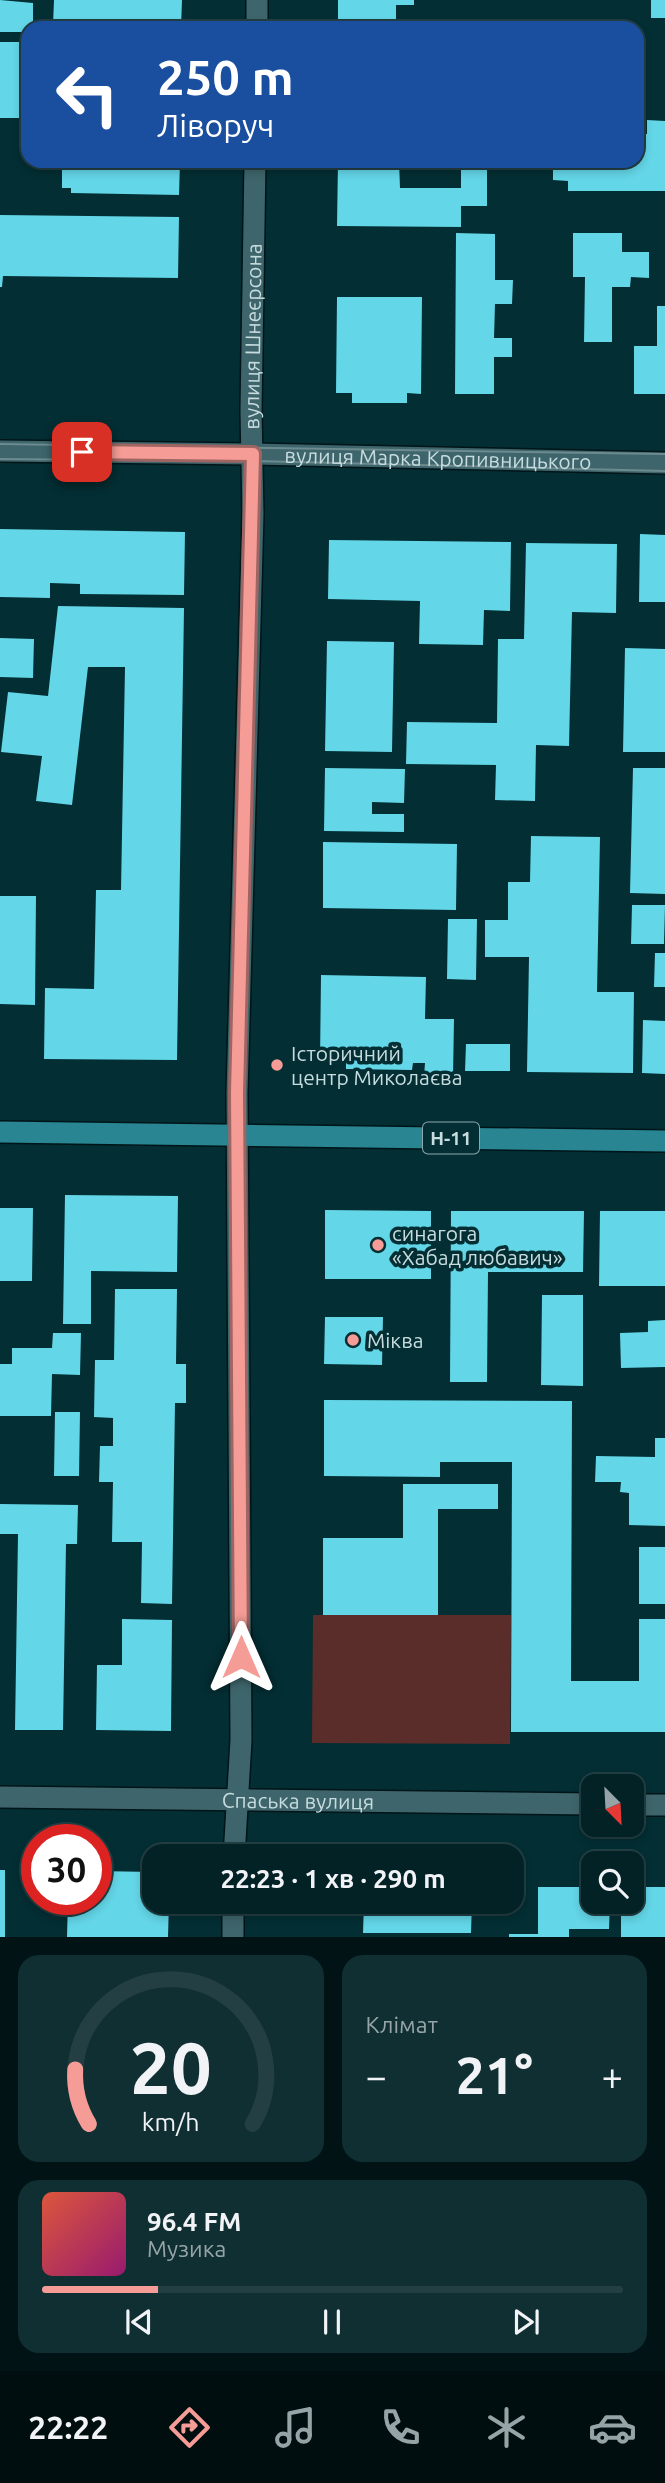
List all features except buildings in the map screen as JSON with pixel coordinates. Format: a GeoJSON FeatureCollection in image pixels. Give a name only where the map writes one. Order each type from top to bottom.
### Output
{"type":"FeatureCollection","features":[{"type":"Feature","properties":{"kind":"main road","name":"Н-11"},"geometry":{"type":"LineString","coordinates":[[0,1132],[665,1141]]}},
{"type":"Feature","properties":{"kind":"street"},"geometry":{"type":"LineString","coordinates":[[257,0],[257,21]]}},
{"type":"Feature","properties":{"kind":"street","name":"вулиця Шнеєрсона"},"geometry":{"type":"LineString","coordinates":[[235,1844],[241,1726],[237,1136],[253,454],[251,411],[255,168]]}},
{"type":"Feature","properties":{"kind":"street","name":"вулиця Марка Кропивницького"},"geometry":{"type":"LineString","coordinates":[[0,451],[665,463]]}},
{"type":"Feature","properties":{"kind":"street","name":"Спаська вулиця"},"geometry":{"type":"LineString","coordinates":[[0,1797],[581,1804]]}},
{"type":"Feature","properties":{"kind":"street"},"geometry":{"type":"LineString","coordinates":[[644,1805],[665,1805]]}},
{"type":"Feature","properties":{"kind":"street"},"geometry":{"type":"LineString","coordinates":[[233,1914],[233,1937]]}},
{"type":"Feature","properties":{"kind":"shaded area"},"geometry":{"type":"Polygon","coordinates":[[[313,1615],[511,1615],[510,1744],[312,1743],[313,1615]]]}},
{"type":"Feature","properties":{"kind":"tram line"},"geometry":{"type":"LineString","coordinates":[[0,444],[665,454]]}},
{"type":"Feature","properties":{"kind":"tram line"},"geometry":{"type":"LineString","coordinates":[[0,459],[253,461],[665,471]]}},
{"type":"Feature","properties":{"kind":"place","name":"Історичний центр Миколаєва"},"geometry":{"type":"Point","coordinates":[277,1065]}},
{"type":"Feature","properties":{"kind":"place","name":"синагога «Хабад любавич»"},"geometry":{"type":"Point","coordinates":[378,1245]}},
{"type":"Feature","properties":{"kind":"place","name":"Міква"},"geometry":{"type":"Point","coordinates":[353,1340]}},
{"type":"Feature","properties":{"kind":"route"},"geometry":{"type":"LineString","coordinates":[[82,452],[253,454],[237,1093],[241,1657]]}}]}
